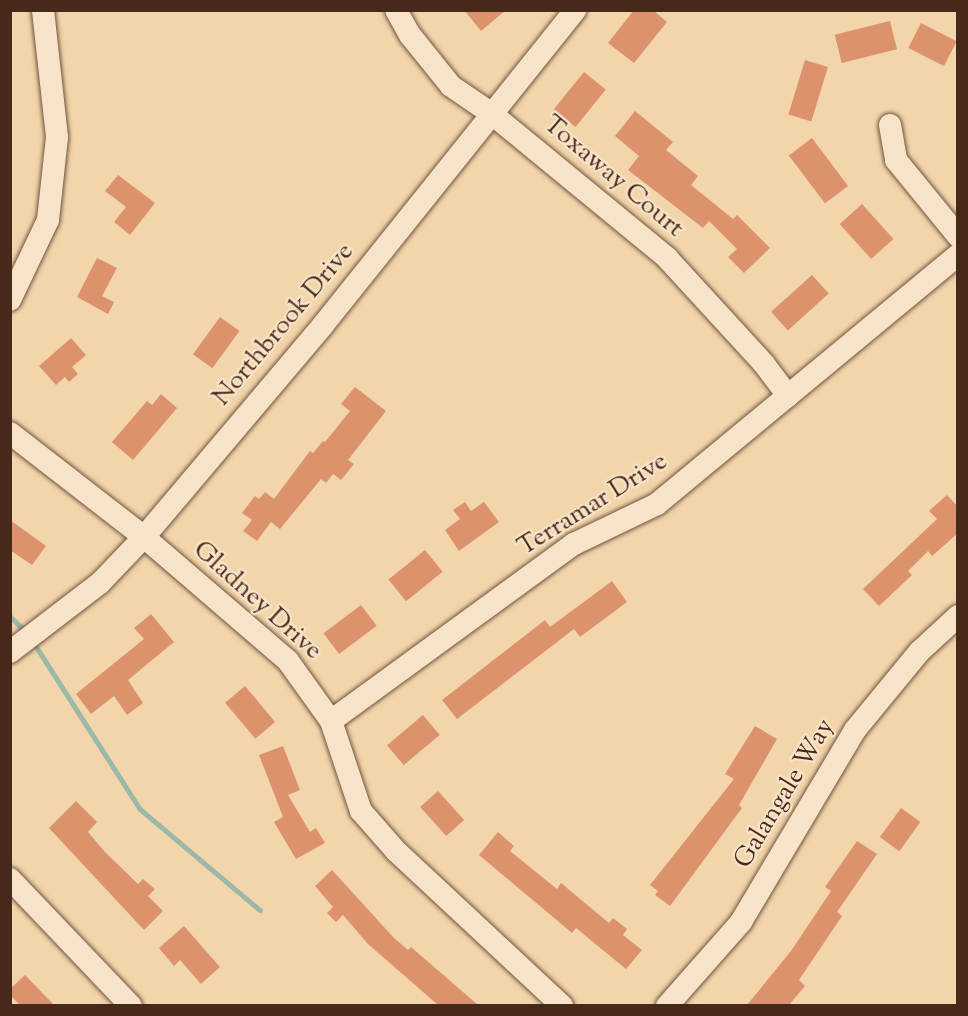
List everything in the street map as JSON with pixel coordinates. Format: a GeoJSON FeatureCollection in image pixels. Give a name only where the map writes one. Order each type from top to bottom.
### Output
{"type":"FeatureCollection","features":[{"type":"Feature","properties":{"kind":"street"},"geometry":{"type":"LineString","coordinates":[[10,300],[48,220],[57,136],[44,10]]}},
{"type":"Feature","properties":{"kind":"street","name":"Toxaway Court"},"geometry":{"type":"LineString","coordinates":[[396,10],[410,35],[451,86],[492,114],[667,258],[764,364],[788,396]]}},
{"type":"Feature","properties":{"kind":"street","name":"Northbrook Drive"},"geometry":{"type":"LineString","coordinates":[[10,652],[100,583],[144,537],[323,325],[575,10]]}},
{"type":"Feature","properties":{"kind":"street"},"geometry":{"type":"LineString","coordinates":[[890,125],[896,160],[957,236]]}},
{"type":"Feature","properties":{"kind":"street","name":"Terramar Drive"},"geometry":{"type":"LineString","coordinates":[[331,721],[574,544],[657,504],[957,255]]}},
{"type":"Feature","properties":{"kind":"street","name":"Gladney Drive"},"geometry":{"type":"LineString","coordinates":[[10,433],[144,537],[288,662],[331,721],[361,811],[396,851],[562,1005]]}},
{"type":"Feature","properties":{"kind":"street","name":"Galangale Way"},"geometry":{"type":"LineString","coordinates":[[667,1005],[741,922],[855,730],[919,652],[957,616]]}},
{"type":"Feature","properties":{"kind":"street"},"geometry":{"type":"LineString","coordinates":[[10,879],[131,1005]]}},
{"type":"Feature","properties":{"kind":"building"},"geometry":{"type":"Polygon","coordinates":[[[464,10],[506,10],[481,31],[464,10]]]}},
{"type":"Feature","properties":{"kind":"building"},"geometry":{"type":"Polygon","coordinates":[[[634,10],[653,10],[667,22],[634,63],[608,43],[634,10]]]}},
{"type":"Feature","properties":{"kind":"building"},"geometry":{"type":"Polygon","coordinates":[[[890,21],[897,49],[842,63],[835,35],[890,21]]]}},
{"type":"Feature","properties":{"kind":"building"},"geometry":{"type":"Polygon","coordinates":[[[921,23],[957,41],[944,66],[908,48],[921,23]]]}},
{"type":"Feature","properties":{"kind":"building"},"geometry":{"type":"Polygon","coordinates":[[[805,60],[828,67],[811,122],[788,115],[805,60]]]}},
{"type":"Feature","properties":{"kind":"building"},"geometry":{"type":"Polygon","coordinates":[[[584,72],[606,90],[576,127],[554,109],[584,72]]]}},
{"type":"Feature","properties":{"kind":"building"},"geometry":{"type":"Polygon","coordinates":[[[635,111],[673,142],[666,150],[698,176],[691,185],[733,219],[737,215],[770,248],[744,273],[728,257],[737,249],[709,221],[703,228],[628,170],[639,156],[615,136],[635,111]]]}},
{"type":"Feature","properties":{"kind":"building"},"geometry":{"type":"Polygon","coordinates":[[[812,138],[848,186],[825,203],[789,155],[812,138]]]}},
{"type":"Feature","properties":{"kind":"building"},"geometry":{"type":"Polygon","coordinates":[[[118,175],[155,203],[130,235],[114,222],[126,207],[105,191],[118,175]]]}},
{"type":"Feature","properties":{"kind":"building"},"geometry":{"type":"Polygon","coordinates":[[[862,204],[893,239],[871,259],[840,224],[862,204]]]}},
{"type":"Feature","properties":{"kind":"building"},"geometry":{"type":"Polygon","coordinates":[[[97,258],[117,268],[102,296],[114,302],[108,314],[77,297],[97,258]]]}},
{"type":"Feature","properties":{"kind":"building"},"geometry":{"type":"Polygon","coordinates":[[[812,275],[829,294],[788,330],[771,312],[812,275]]]}},
{"type":"Feature","properties":{"kind":"building"},"geometry":{"type":"Polygon","coordinates":[[[220,317],[239,331],[212,368],[193,354],[220,317]]]}},
{"type":"Feature","properties":{"kind":"building"},"geometry":{"type":"Polygon","coordinates":[[[71,338],[86,355],[72,367],[78,374],[69,382],[65,377],[56,385],[39,366],[71,338]]]}},
{"type":"Feature","properties":{"kind":"building"},"geometry":{"type":"Polygon","coordinates":[[[355,387],[386,411],[348,460],[354,464],[341,480],[333,474],[326,483],[321,479],[280,529],[271,522],[257,541],[243,531],[252,520],[242,513],[255,496],[259,499],[265,492],[274,499],[310,451],[313,453],[323,441],[325,442],[350,411],[341,404],[355,387]]]}},
{"type":"Feature","properties":{"kind":"building"},"geometry":{"type":"Polygon","coordinates":[[[161,394],[177,408],[133,460],[112,442],[147,401],[152,405],[161,394]]]}},
{"type":"Feature","properties":{"kind":"building"},"geometry":{"type":"Polygon","coordinates":[[[947,495],[957,506],[957,534],[932,556],[928,551],[908,571],[912,575],[879,606],[863,589],[937,519],[929,511],[947,495]]]}},
{"type":"Feature","properties":{"kind":"building"},"geometry":{"type":"Polygon","coordinates":[[[465,502],[471,511],[484,502],[499,522],[459,551],[445,530],[460,519],[453,510],[465,502]]]}},
{"type":"Feature","properties":{"kind":"building"},"geometry":{"type":"Polygon","coordinates":[[[10,520],[46,546],[32,565],[10,550],[10,520]]]}},
{"type":"Feature","properties":{"kind":"building"},"geometry":{"type":"Polygon","coordinates":[[[425,550],[443,572],[406,601],[388,580],[425,550]]]}},
{"type":"Feature","properties":{"kind":"building"},"geometry":{"type":"Polygon","coordinates":[[[612,581],[627,602],[580,637],[574,629],[457,719],[442,700],[545,620],[550,627],[612,581]]]}},
{"type":"Feature","properties":{"kind":"building"},"geometry":{"type":"Polygon","coordinates":[[[361,605],[377,626],[339,654],[323,633],[361,605]]]}},
{"type":"Feature","properties":{"kind":"building"},"geometry":{"type":"Polygon","coordinates":[[[151,614],[174,642],[128,680],[143,703],[127,715],[114,696],[91,714],[76,694],[144,639],[134,628],[151,614]]]}},
{"type":"Feature","properties":{"kind":"building"},"geometry":{"type":"Polygon","coordinates":[[[245,686],[275,722],[255,739],[225,703],[245,686]]]}},
{"type":"Feature","properties":{"kind":"building"},"geometry":{"type":"Polygon","coordinates":[[[423,715],[440,735],[404,765],[387,745],[423,715]]]}},
{"type":"Feature","properties":{"kind":"building"},"geometry":{"type":"Polygon","coordinates":[[[755,726],[777,739],[739,805],[742,808],[670,906],[655,895],[658,891],[650,885],[734,779],[725,774],[755,726]]]}},
{"type":"Feature","properties":{"kind":"building"},"geometry":{"type":"Polygon","coordinates":[[[283,746],[300,790],[288,795],[310,832],[316,828],[325,843],[296,859],[274,822],[283,817],[259,755],[283,746]]]}},
{"type":"Feature","properties":{"kind":"building"},"geometry":{"type":"Polygon","coordinates":[[[438,791],[464,820],[446,836],[420,807],[438,791]]]}},
{"type":"Feature","properties":{"kind":"building"},"geometry":{"type":"Polygon","coordinates":[[[76,801],[97,822],[88,832],[105,852],[138,884],[143,879],[155,889],[148,896],[163,911],[144,930],[49,828],[76,801]]]}},
{"type":"Feature","properties":{"kind":"building"},"geometry":{"type":"Polygon","coordinates":[[[901,808],[920,822],[899,851],[880,837],[901,808]]]}},
{"type":"Feature","properties":{"kind":"building"},"geometry":{"type":"Polygon","coordinates":[[[498,832],[514,846],[510,851],[557,889],[561,883],[609,923],[613,918],[627,929],[623,935],[642,950],[626,969],[576,928],[572,933],[479,855],[498,832]]]}},
{"type":"Feature","properties":{"kind":"building"},"geometry":{"type":"Polygon","coordinates":[[[857,841],[877,854],[837,912],[842,916],[799,980],[805,986],[789,1005],[747,1005],[791,951],[831,891],[825,887],[857,841]]]}},
{"type":"Feature","properties":{"kind":"building"},"geometry":{"type":"Polygon","coordinates":[[[332,870],[394,938],[408,950],[411,947],[478,1005],[438,1005],[368,944],[343,915],[336,922],[327,913],[333,907],[315,886],[332,870]]]}},
{"type":"Feature","properties":{"kind":"building"},"geometry":{"type":"Polygon","coordinates":[[[184,926],[220,967],[201,984],[180,960],[174,966],[159,948],[184,926]]]}},
{"type":"Feature","properties":{"kind":"building"},"geometry":{"type":"Polygon","coordinates":[[[25,975],[54,1005],[20,1005],[10,995],[10,989],[25,975]]]}},
{"type":"Feature","properties":{"kind":"waterway"},"geometry":{"type":"LineString","coordinates":[[10,616],[25,631]]}},
{"type":"Feature","properties":{"kind":"waterway"},"geometry":{"type":"LineString","coordinates":[[34,643],[140,809],[260,910]]}}]}
